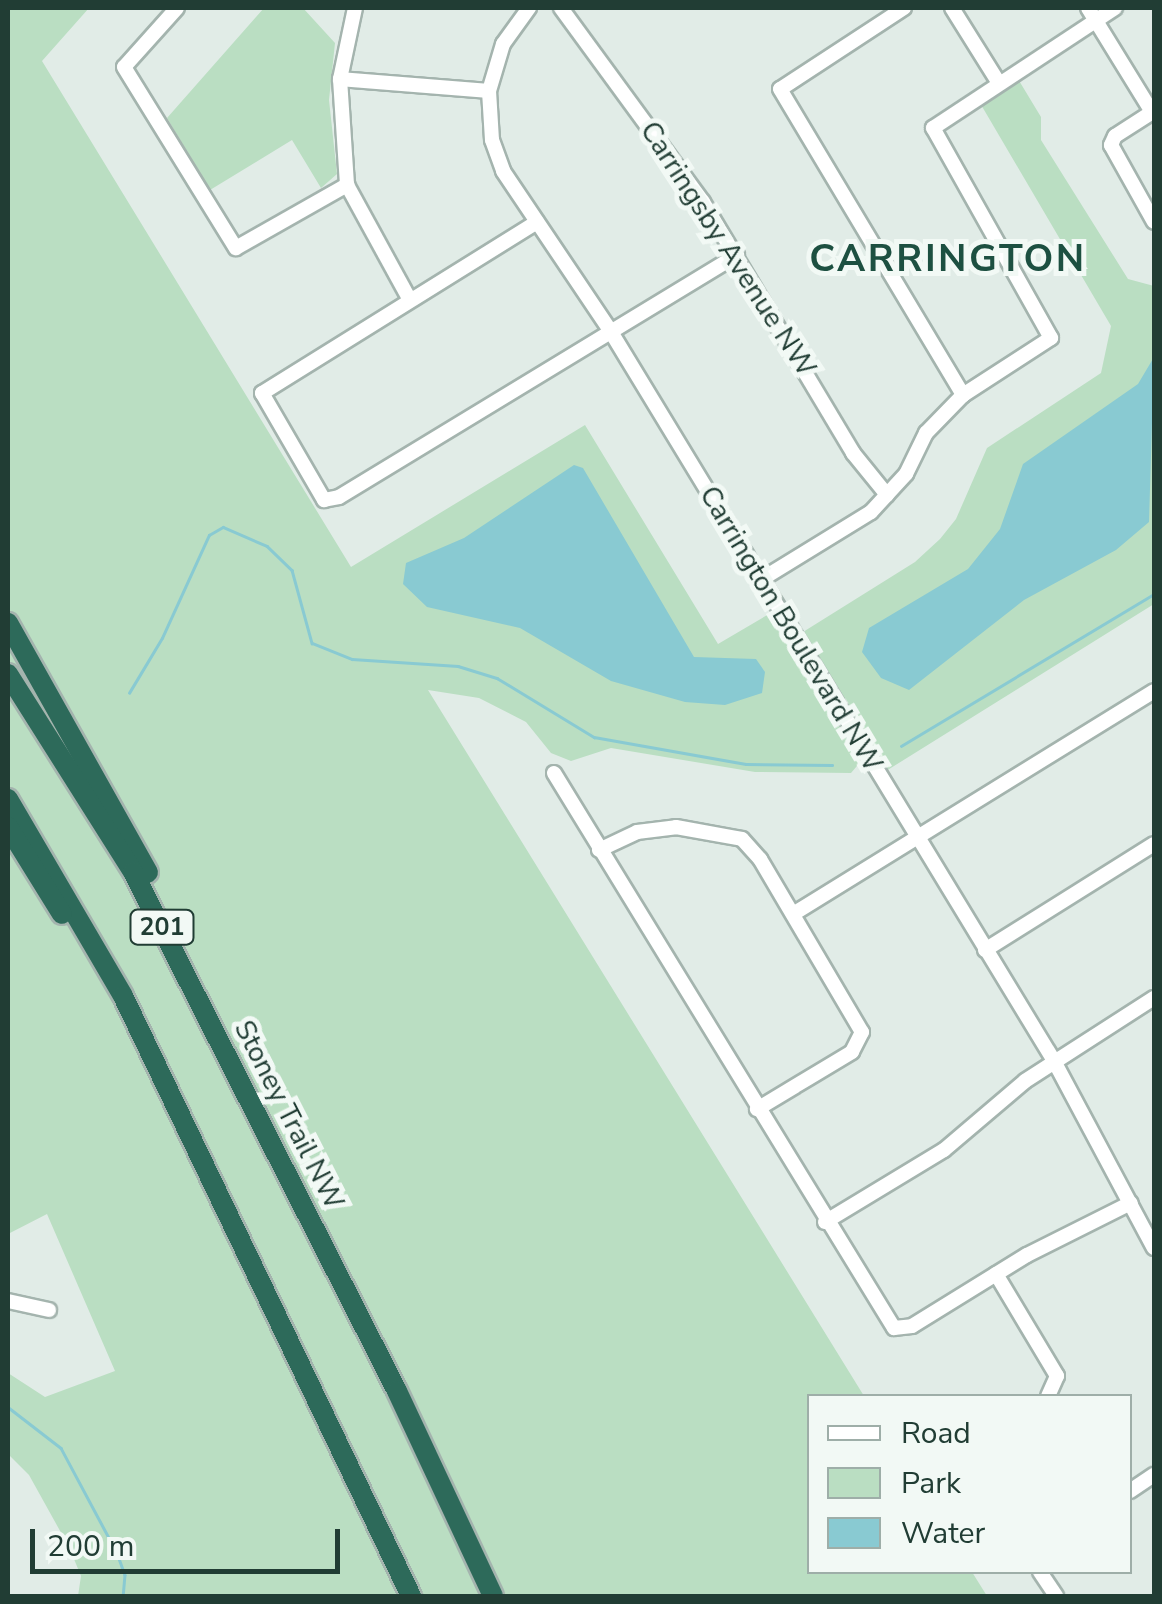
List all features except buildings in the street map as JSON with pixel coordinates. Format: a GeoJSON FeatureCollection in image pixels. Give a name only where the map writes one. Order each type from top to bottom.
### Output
{"type":"FeatureCollection","features":[{"type":"Feature","properties":{"kind":"highway"},"geometry":{"type":"LineString","coordinates":[[8,623],[115,808],[272,1125],[296,1191]]}},
{"type":"Feature","properties":{"kind":"highway","name":"Stoney Trail NW"},"geometry":{"type":"LineString","coordinates":[[8,674],[133,872],[397,1391],[493,1596]]}},
{"type":"Feature","properties":{"kind":"highway","name":"201"},"geometry":{"type":"LineString","coordinates":[[8,799],[98,950],[411,1596]]}},
{"type":"Feature","properties":{"kind":"highway"},"geometry":{"type":"LineString","coordinates":[[8,827],[157,1069]]}},
{"type":"Feature","properties":{"kind":"highway"},"geometry":{"type":"LineString","coordinates":[[397,1391],[506,1596]]}},
{"type":"Feature","properties":{"kind":"highway"},"geometry":{"type":"LineString","coordinates":[[316,1396],[402,1596]]}},
{"type":"Feature","properties":{"kind":"street"},"geometry":{"type":"LineString","coordinates":[[177,8],[124,68],[236,248],[347,185]]}},
{"type":"Feature","properties":{"kind":"street"},"geometry":{"type":"LineString","coordinates":[[355,8],[340,78],[347,185],[410,300]]}},
{"type":"Feature","properties":{"kind":"street","name":"Carrington Boulevard NW"},"geometry":{"type":"LineString","coordinates":[[529,8],[504,44],[489,91],[496,154],[611,332],[1054,1061],[1154,1248]]}},
{"type":"Feature","properties":{"kind":"street","name":"Carringsby Avenue NW"},"geometry":{"type":"LineString","coordinates":[[561,8],[737,254],[854,453],[887,495]]}},
{"type":"Feature","properties":{"kind":"street"},"geometry":{"type":"LineString","coordinates":[[904,8],[780,89],[962,395]]}},
{"type":"Feature","properties":{"kind":"street"},"geometry":{"type":"LineString","coordinates":[[952,8],[996,80]]}},
{"type":"Feature","properties":{"kind":"street"},"geometry":{"type":"LineString","coordinates":[[762,579],[871,512],[887,495],[926,433],[962,395],[1051,338],[934,128],[1092,14],[1115,8]]}},
{"type":"Feature","properties":{"kind":"street"},"geometry":{"type":"LineString","coordinates":[[1092,14],[1153,112],[1114,136],[1111,145],[1154,222]]}},
{"type":"Feature","properties":{"kind":"street"},"geometry":{"type":"LineString","coordinates":[[340,78],[489,91]]}},
{"type":"Feature","properties":{"kind":"street"},"geometry":{"type":"LineString","coordinates":[[537,222],[262,393],[324,500],[339,497],[737,254]]}},
{"type":"Feature","properties":{"kind":"street"},"geometry":{"type":"LineString","coordinates":[[792,914],[1154,691]]}},
{"type":"Feature","properties":{"kind":"street"},"geometry":{"type":"LineString","coordinates":[[554,773],[825,1222],[897,1329],[1131,1203]]}},
{"type":"Feature","properties":{"kind":"street"},"geometry":{"type":"LineString","coordinates":[[599,850],[662,827],[742,839],[792,914],[858,1023],[861,1040],[757,1109]]}},
{"type":"Feature","properties":{"kind":"street"},"geometry":{"type":"LineString","coordinates":[[985,950],[1154,844]]}},
{"type":"Feature","properties":{"kind":"street"},"geometry":{"type":"LineString","coordinates":[[825,1222],[944,1150],[1054,1061],[1154,998]]}},
{"type":"Feature","properties":{"kind":"street"},"geometry":{"type":"LineString","coordinates":[[996,1274],[1058,1376],[1057,1389],[1051,1394]]}},
{"type":"Feature","properties":{"kind":"street"},"geometry":{"type":"LineString","coordinates":[[8,1301],[49,1310]]}},
{"type":"Feature","properties":{"kind":"street"},"geometry":{"type":"LineString","coordinates":[[1132,1490],[1154,1476]]}},
{"type":"Feature","properties":{"kind":"street"},"geometry":{"type":"LineString","coordinates":[[1041,1574],[1056,1596]]}},
{"type":"Feature","properties":{"kind":"green space"},"geometry":{"type":"Polygon","coordinates":[[[8,8],[89,8],[42,61],[351,567],[585,425],[718,644],[769,614],[862,760],[851,773],[755,772],[611,748],[571,761],[551,753],[526,722],[479,698],[428,690],[863,1394],[807,1394],[807,1574],[973,1574],[987,1596],[78,1596],[81,1576],[69,1547],[29,1475],[8,1454],[8,1373],[45,1397],[115,1371],[47,1214],[8,1234],[8,8]]]}},
{"type":"Feature","properties":{"kind":"green space"},"geometry":{"type":"Polygon","coordinates":[[[264,8],[303,8],[335,43],[329,100],[337,174],[321,188],[292,140],[210,190],[167,118],[264,8]]]}},
{"type":"Feature","properties":{"kind":"green space"},"geometry":{"type":"Polygon","coordinates":[[[1018,79],[1041,117],[1041,140],[1128,279],[1154,286],[1154,604],[886,771],[803,632],[915,562],[940,539],[956,519],[987,448],[1101,373],[1111,326],[980,103],[1018,79]]]}},
{"type":"Feature","properties":{"kind":"water"},"geometry":{"type":"Polygon","coordinates":[[[1154,357],[1149,522],[1116,550],[1024,600],[909,690],[881,678],[862,652],[869,628],[968,569],[1000,529],[1023,464],[1138,384],[1154,357]]]}},
{"type":"Feature","properties":{"kind":"water"},"geometry":{"type":"Polygon","coordinates":[[[574,465],[583,468],[694,657],[756,659],[765,672],[762,693],[725,705],[685,702],[611,681],[520,628],[427,607],[403,584],[406,563],[464,538],[574,465]]]}},
{"type":"Feature","properties":{"kind":"waterway"},"geometry":{"type":"LineString","coordinates":[[129,693],[162,638],[209,535],[223,527],[267,546],[292,570],[312,643],[352,659],[458,666],[497,678],[594,737],[746,764],[832,765]]}},
{"type":"Feature","properties":{"kind":"waterway"},"geometry":{"type":"LineString","coordinates":[[901,746],[1154,594]]}},
{"type":"Feature","properties":{"kind":"waterway"},"geometry":{"type":"LineString","coordinates":[[8,1407],[61,1448],[117,1553],[125,1575],[123,1596]]}},
{"type":"Feature","properties":{"kind":"district","name":"CARRINGTON"},"geometry":{"type":"Point","coordinates":[948,259]}}]}
